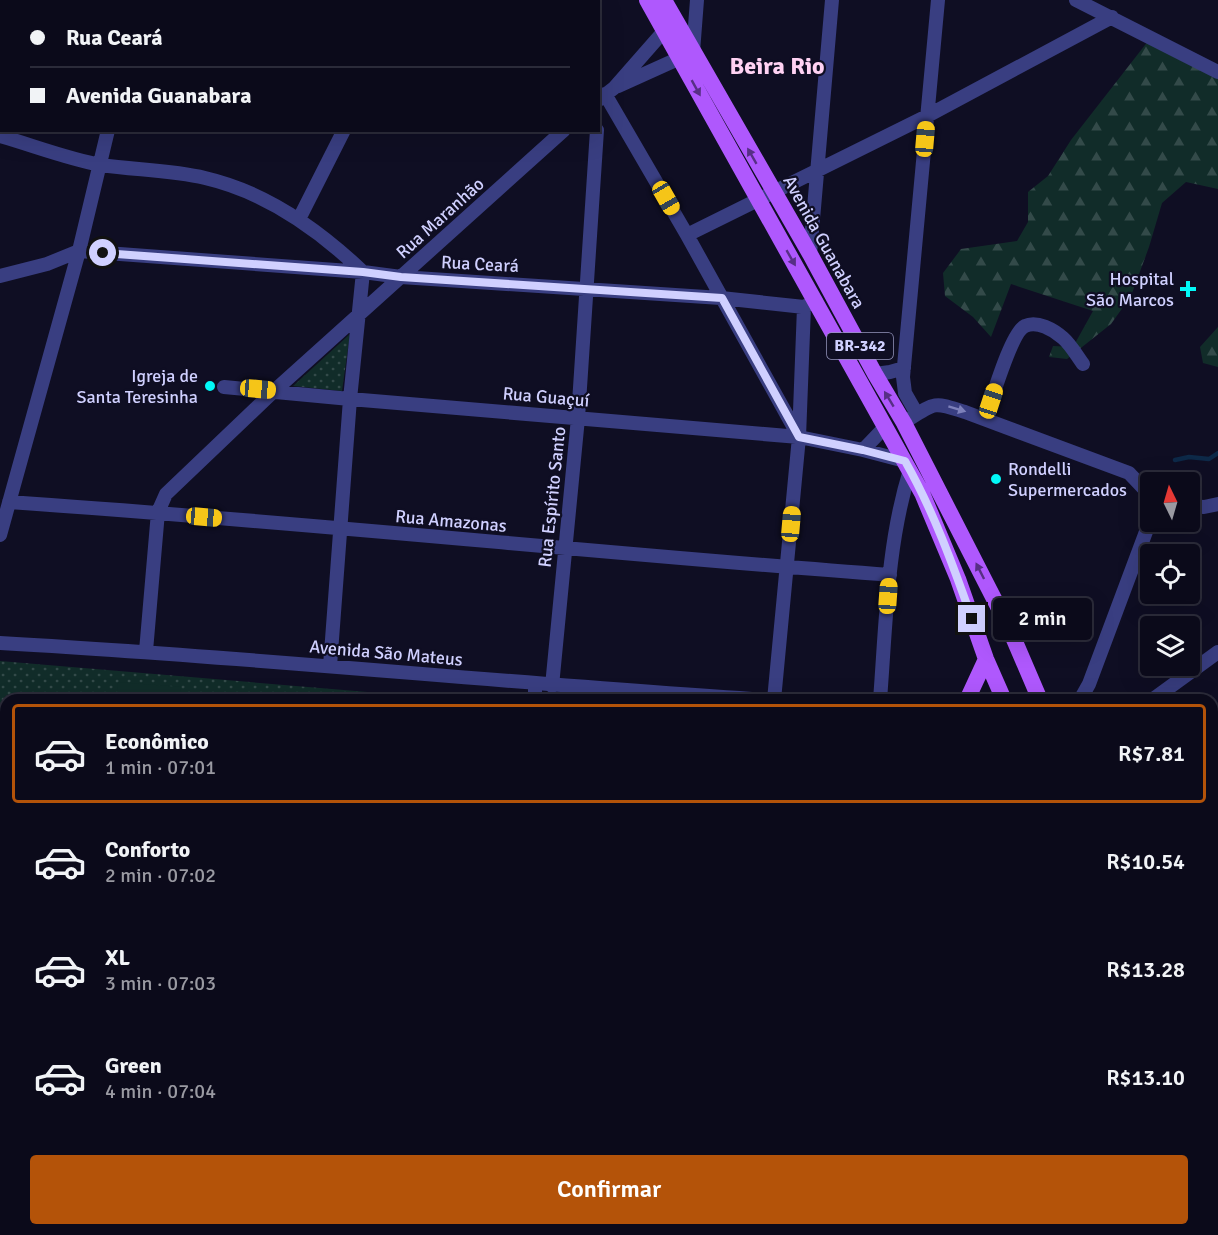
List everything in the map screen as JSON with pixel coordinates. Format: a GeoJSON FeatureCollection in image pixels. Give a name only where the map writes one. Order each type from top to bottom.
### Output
{"type":"FeatureCollection","features":[{"type":"Feature","properties":{"kind":"main road","name":"Avenida Guanabara"},"geometry":{"type":"LineString","coordinates":[[647,0],[664,31],[686,56],[774,193],[810,254],[874,374],[910,418],[1010,630],[1037,694]]}},
{"type":"Feature","properties":{"kind":"main road","name":"Avenida Guanabara"},"geometry":{"type":"LineString","coordinates":[[664,0],[686,56],[810,304],[885,427],[922,493],[958,579],[986,659],[1001,694]]}},
{"type":"Feature","properties":{"kind":"main road"},"geometry":{"type":"LineString","coordinates":[[970,694],[986,659]]}},
{"type":"Feature","properties":{"kind":"street"},"geometry":{"type":"LineString","coordinates":[[604,95],[686,56],[697,0]]}},
{"type":"Feature","properties":{"kind":"street"},"geometry":{"type":"LineString","coordinates":[[810,254],[832,0]]}},
{"type":"Feature","properties":{"kind":"street"},"geometry":{"type":"LineString","coordinates":[[938,0],[903,377],[910,418],[925,408],[938,405],[985,419],[1130,473],[1140,482]]}},
{"type":"Feature","properties":{"kind":"street"},"geometry":{"type":"LineString","coordinates":[[1076,0],[1218,72]]}},
{"type":"Feature","properties":{"kind":"street"},"geometry":{"type":"LineString","coordinates":[[687,235],[927,116],[1112,17]]}},
{"type":"Feature","properties":{"kind":"street"},"geometry":{"type":"LineString","coordinates":[[604,95],[664,31]]}},
{"type":"Feature","properties":{"kind":"street"},"geometry":{"type":"LineString","coordinates":[[604,95],[687,235],[799,437]]}},
{"type":"Feature","properties":{"kind":"street"},"geometry":{"type":"LineString","coordinates":[[0,535],[79,251],[107,132]]}},
{"type":"Feature","properties":{"kind":"street"},"geometry":{"type":"LineString","coordinates":[[300,219],[343,132]]}},
{"type":"Feature","properties":{"kind":"street","name":"Rua Maranhão"},"geometry":{"type":"LineString","coordinates":[[146,651],[158,512],[166,494],[274,391],[562,132]]}},
{"type":"Feature","properties":{"kind":"street","name":"Rua Espírito Santo"},"geometry":{"type":"LineString","coordinates":[[552,686],[578,418],[597,132]]}},
{"type":"Feature","properties":{"kind":"street"},"geometry":{"type":"LineString","coordinates":[[0,136],[98,164],[203,177],[255,195],[300,219],[340,250],[363,272],[350,399],[342,530],[330,666]]}},
{"type":"Feature","properties":{"kind":"street","name":"Rua Ceará"},"geometry":{"type":"LineString","coordinates":[[0,276],[47,264],[79,251],[363,272],[401,277],[810,304]]}},
{"type":"Feature","properties":{"kind":"street"},"geometry":{"type":"LineString","coordinates":[[775,694],[810,304]]}},
{"type":"Feature","properties":{"kind":"street"},"geometry":{"type":"LineString","coordinates":[[985,419],[1013,343],[1020,329],[1026,325],[1040,325],[1063,338],[1083,364]]}},
{"type":"Feature","properties":{"kind":"street"},"geometry":{"type":"LineString","coordinates":[[874,374],[904,368]]}},
{"type":"Feature","properties":{"kind":"street","name":"Rua Guaçuí"},"geometry":{"type":"LineString","coordinates":[[224,387],[799,437],[863,450]]}},
{"type":"Feature","properties":{"kind":"street"},"geometry":{"type":"LineString","coordinates":[[880,694],[890,575],[907,465],[863,450],[885,427]]}},
{"type":"Feature","properties":{"kind":"street"},"geometry":{"type":"LineString","coordinates":[[1211,505],[1218,491]]}},
{"type":"Feature","properties":{"kind":"street"},"geometry":{"type":"LineString","coordinates":[[899,505],[922,493]]}},
{"type":"Feature","properties":{"kind":"street","name":"Rua Amazonas"},"geometry":{"type":"LineString","coordinates":[[9,502],[158,512],[342,530],[890,575]]}},
{"type":"Feature","properties":{"kind":"street"},"geometry":{"type":"LineString","coordinates":[[1083,694],[1146,532]]}},
{"type":"Feature","properties":{"kind":"street","name":"Avenida São Mateus"},"geometry":{"type":"LineString","coordinates":[[0,643],[146,651],[536,685],[675,694]]}},
{"type":"Feature","properties":{"kind":"street"},"geometry":{"type":"LineString","coordinates":[[1160,694],[1218,652]]}},
{"type":"Feature","properties":{"kind":"street"},"geometry":{"type":"LineString","coordinates":[[535,694],[536,685]]}},
{"type":"Feature","properties":{"kind":"green space"},"geometry":{"type":"Polygon","coordinates":[[[1152,36],[1218,68],[1218,189],[1186,182],[1162,203],[1131,296],[1111,324],[1067,359],[1049,357],[1053,346],[1073,347],[1093,311],[1011,284],[991,337],[973,317],[945,296],[943,273],[961,249],[1017,241],[1028,222],[1028,192],[1048,176],[1071,140],[1152,36]]]}},
{"type":"Feature","properties":{"kind":"green space"},"geometry":{"type":"Polygon","coordinates":[[[1218,327],[1218,367],[1203,363],[1200,347],[1218,327]]]}},
{"type":"Feature","properties":{"kind":"green space"},"geometry":{"type":"Polygon","coordinates":[[[350,334],[342,391],[293,386],[350,334]]]}},
{"type":"Feature","properties":{"kind":"green space"},"geometry":{"type":"Polygon","coordinates":[[[0,661],[392,694],[0,694],[0,661]]]}},
{"type":"Feature","properties":{"kind":"green space"},"geometry":{"type":"Polygon","coordinates":[[[118,682],[181,687],[180,694],[117,694],[118,682]]]}},
{"type":"Feature","properties":{"kind":"waterway"},"geometry":{"type":"LineString","coordinates":[[1175,460],[1189,457],[1209,459],[1218,453]]}},
{"type":"Feature","properties":{"kind":"place","name":"Hospital São Marcos"},"geometry":{"type":"Point","coordinates":[1188,289]}},
{"type":"Feature","properties":{"kind":"place","name":"Igreja de Santa Teresinha"},"geometry":{"type":"Point","coordinates":[210,386]}},
{"type":"Feature","properties":{"kind":"place","name":"Rondelli Supermercados"},"geometry":{"type":"Point","coordinates":[996,479]}},
{"type":"Feature","properties":{"kind":"district","name":"Beira Rio"},"geometry":{"type":"Point","coordinates":[777,66]}},
{"type":"Feature","properties":{"kind":"route"},"geometry":{"type":"LineString","coordinates":[[103,253],[363,272],[401,277],[722,298],[799,437],[905,461],[922,493],[972,619]]}}]}
